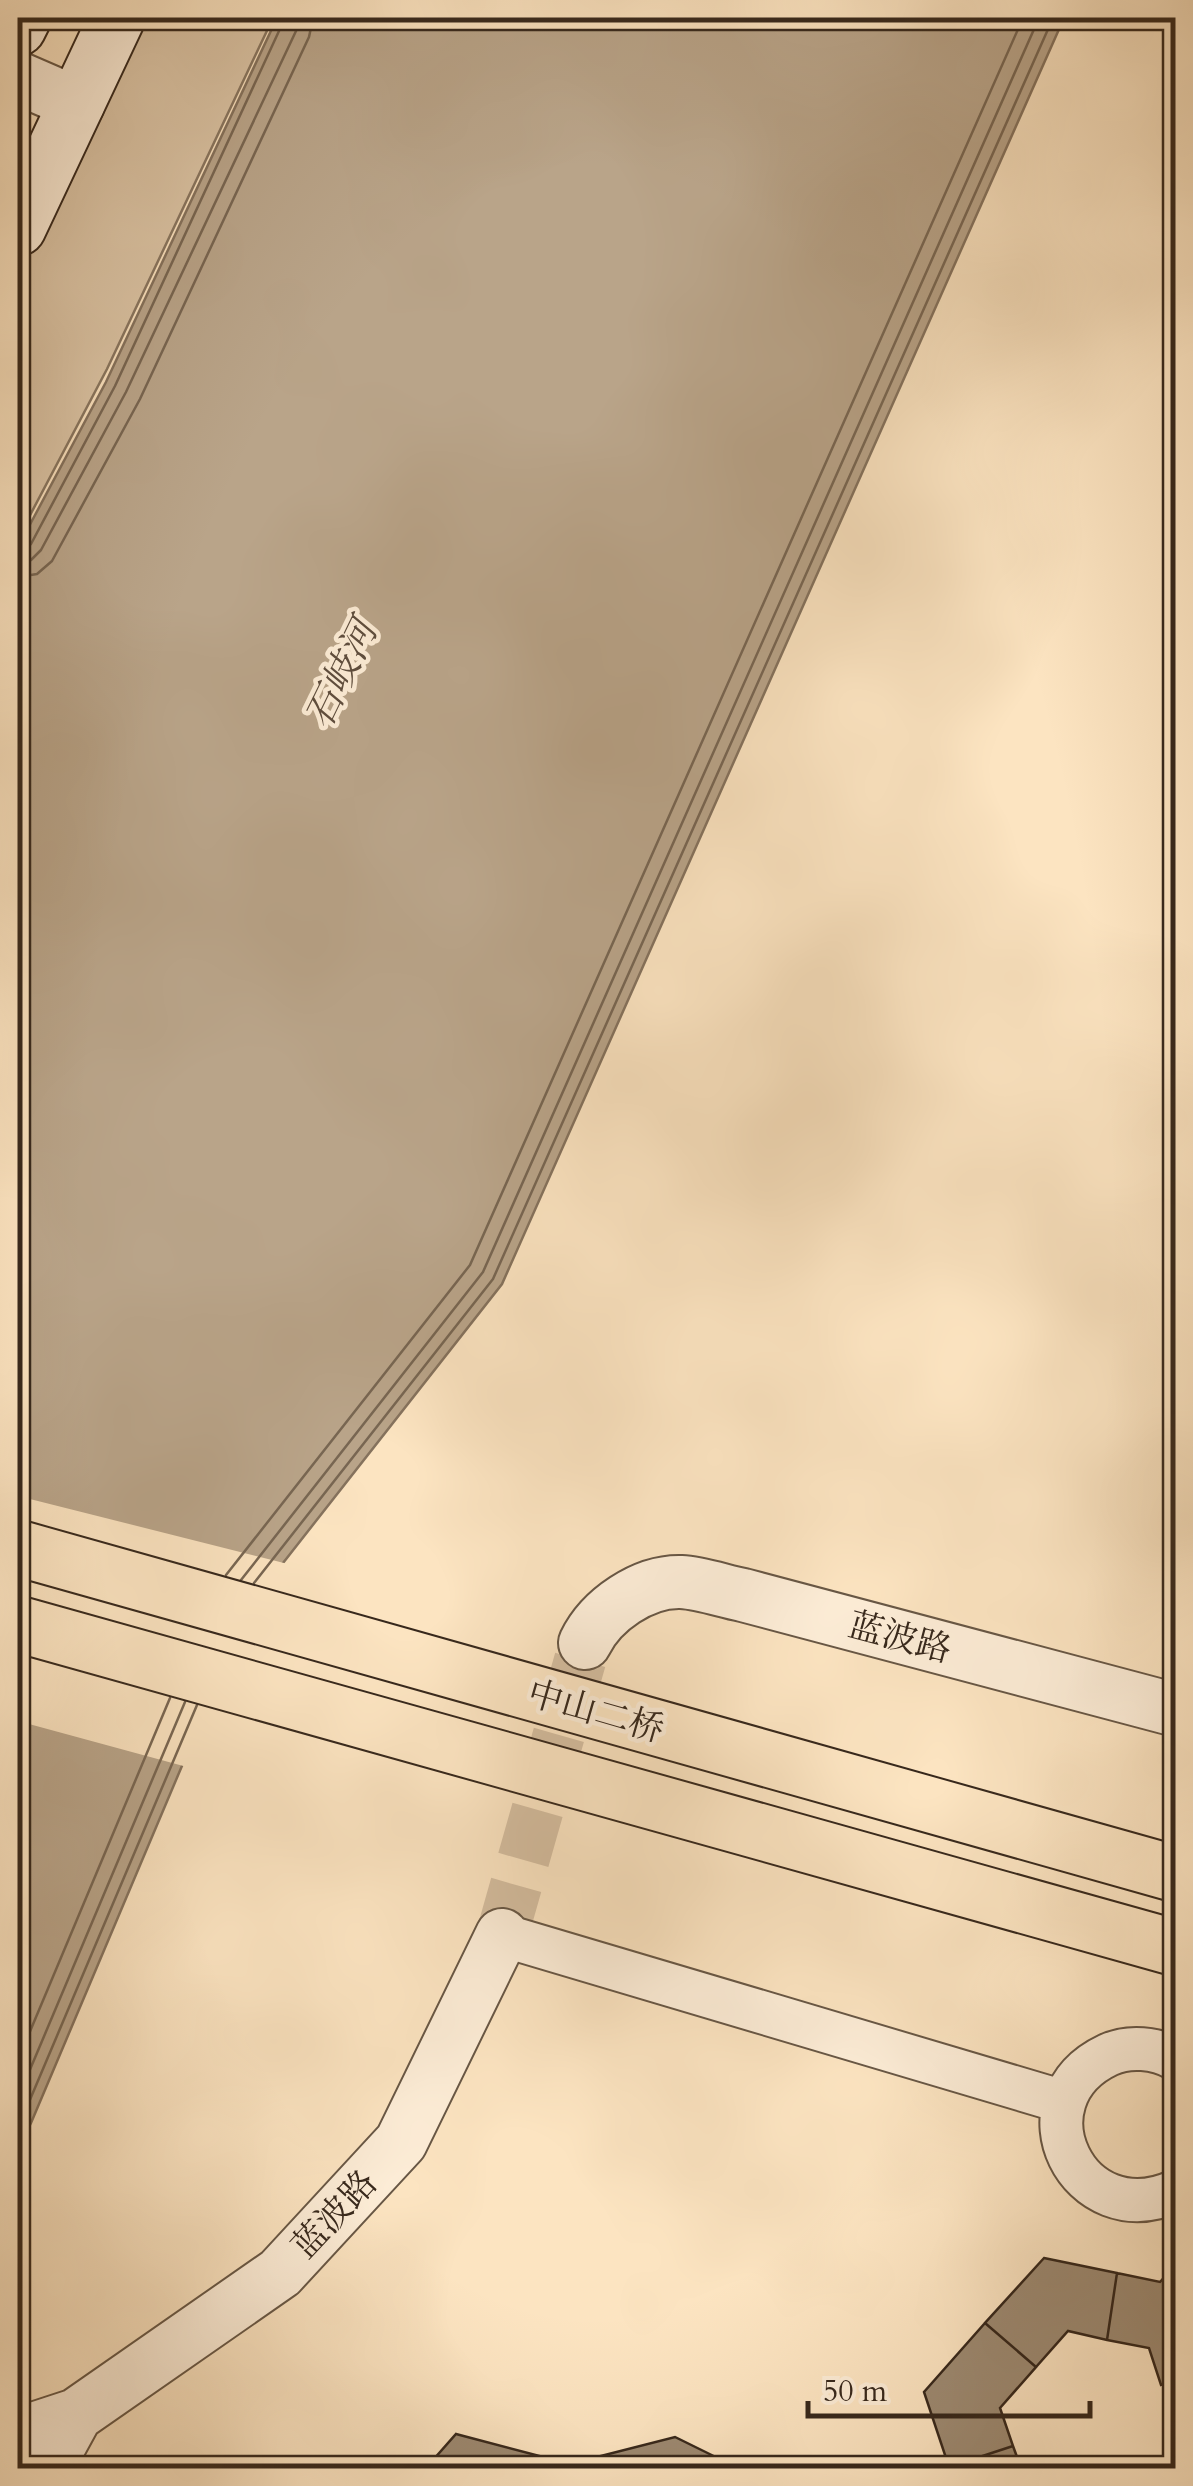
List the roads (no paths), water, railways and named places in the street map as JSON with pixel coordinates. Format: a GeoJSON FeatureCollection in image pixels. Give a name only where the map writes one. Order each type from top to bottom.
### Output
{"type":"FeatureCollection","features":[{"type":"Feature","properties":{"kind":"highway","name":"中山二桥"},"geometry":{"type":"LineString","coordinates":[[18,1548],[1176,1874]]}},
{"type":"Feature","properties":{"kind":"highway","name":"中山二桥"},"geometry":{"type":"LineString","coordinates":[[18,1624],[1176,1948]]}},
{"type":"Feature","properties":{"kind":"main road"},"geometry":{"type":"LineString","coordinates":[[18,28],[22,18]]}},
{"type":"Feature","properties":{"kind":"main road"},"geometry":{"type":"LineString","coordinates":[[18,228],[117,18]]}},
{"type":"Feature","properties":{"kind":"street"},"geometry":{"type":"LineString","coordinates":[[18,78],[78,104]]}},
{"type":"Feature","properties":{"kind":"street","name":"蓝波路"},"geometry":{"type":"LineString","coordinates":[[586,1643],[594,1624],[625,1600],[651,1588],[680,1582],[743,1595],[1176,1710]]}},
{"type":"Feature","properties":{"kind":"street"},"geometry":{"type":"LineString","coordinates":[[502,1935],[1064,2102]]}},
{"type":"Feature","properties":{"kind":"street","name":"蓝波路"},"geometry":{"type":"LineString","coordinates":[[18,2434],[76,2415],[280,2273],[401,2142],[502,1935]]}},
{"type":"Feature","properties":{"kind":"street"},"geometry":{"type":"LineString","coordinates":[[1176,2059],[1164,2052],[1140,2048],[1115,2051],[1093,2062],[1075,2080],[1064,2102],[1060,2127],[1065,2152],[1078,2174],[1098,2191],[1122,2200],[1148,2201],[1176,2191]]}},
{"type":"Feature","properties":{"kind":"street","name":"蓝波路"},"geometry":{"type":"LineString","coordinates":[[47,2468],[76,2415]]}},
{"type":"Feature","properties":{"kind":"water","name":"石岐河"},"geometry":{"type":"Polygon","coordinates":[[[277,18],[1064,18],[502,1284],[250,1605],[18,2148],[18,547],[106,382],[277,18]]]}},
{"type":"Feature","properties":{"kind":"tunnel"},"geometry":{"type":"LineString","coordinates":[[502,1935],[585,1643]]}}]}
